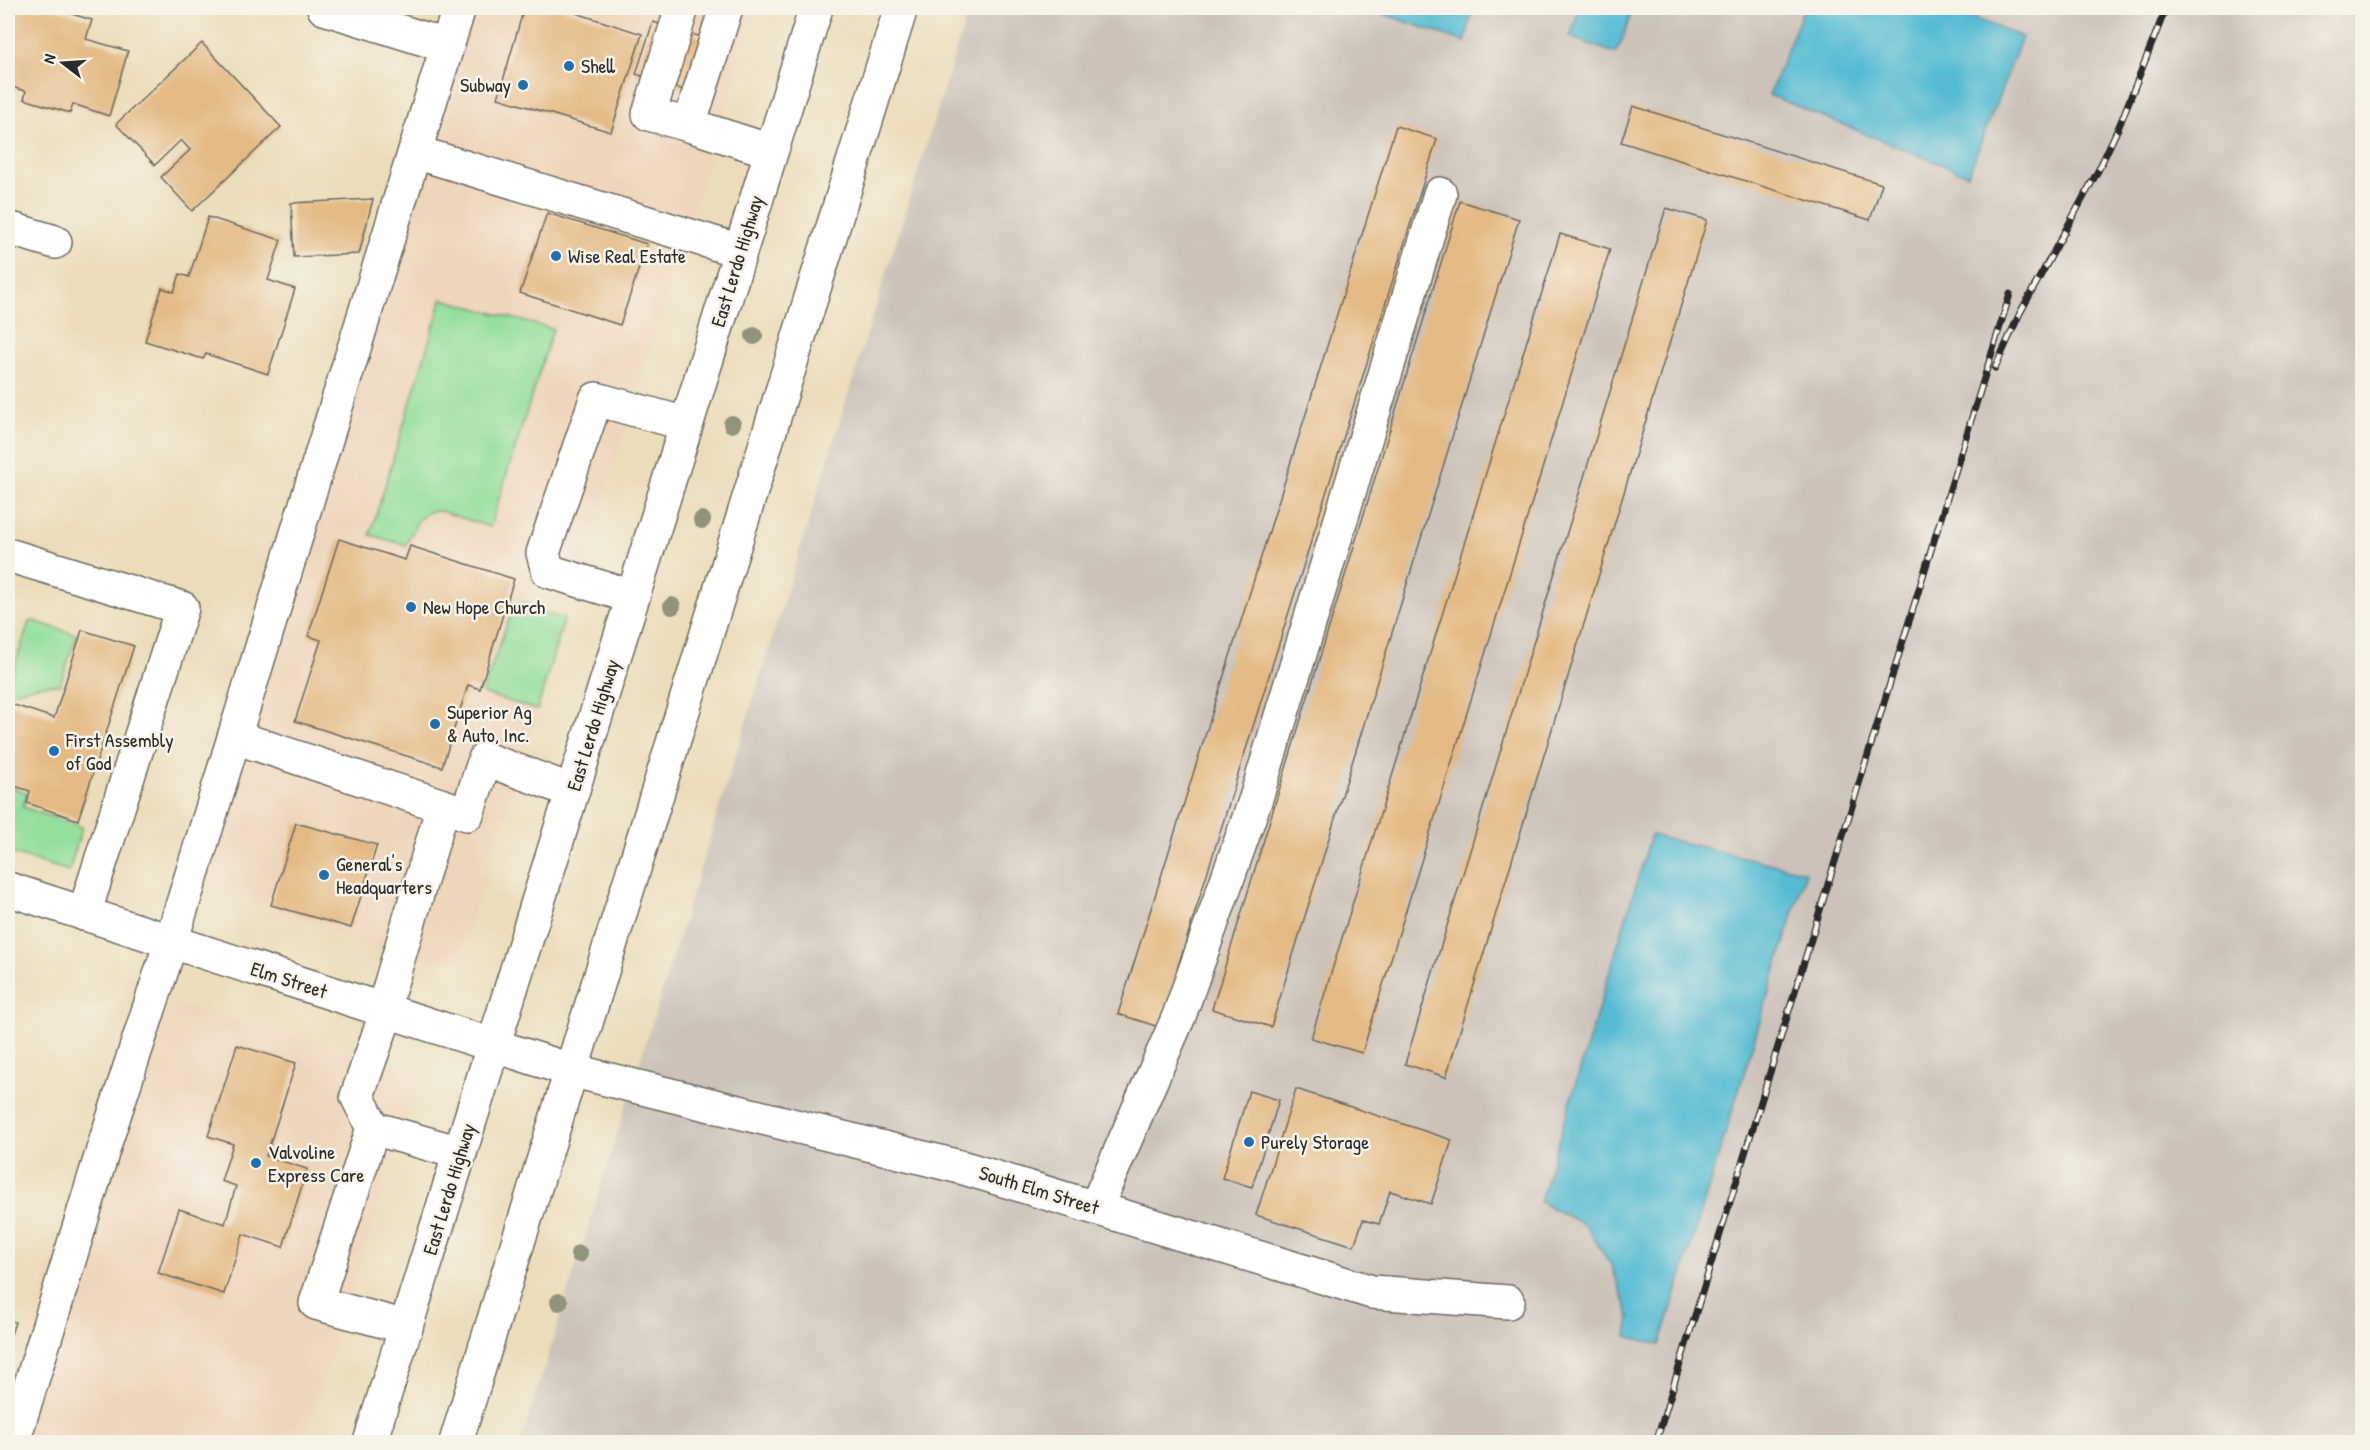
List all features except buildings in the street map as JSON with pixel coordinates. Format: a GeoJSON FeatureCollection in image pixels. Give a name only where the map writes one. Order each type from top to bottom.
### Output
{"type":"FeatureCollection","features":[{"type":"Feature","properties":{"kind":"main road"},"geometry":{"type":"LineString","coordinates":[[324,8],[447,46]]}},
{"type":"Feature","properties":{"kind":"main road"},"geometry":{"type":"LineString","coordinates":[[13,1443],[107,1137],[235,737],[459,8]]}},
{"type":"Feature","properties":{"kind":"main road"},"geometry":{"type":"LineString","coordinates":[[682,8],[650,114],[771,151]]}},
{"type":"Feature","properties":{"kind":"main road"},"geometry":{"type":"LineString","coordinates":[[689,125],[726,8]]}},
{"type":"Feature","properties":{"kind":"main road","name":"East Lerdo Highway"},"geometry":{"type":"LineString","coordinates":[[370,1443],[816,8]]}},
{"type":"Feature","properties":{"kind":"main road"},"geometry":{"type":"LineString","coordinates":[[456,1443],[901,8]]}},
{"type":"Feature","properties":{"kind":"main road"},"geometry":{"type":"LineString","coordinates":[[415,152],[740,251]]}},
{"type":"Feature","properties":{"kind":"main road"},"geometry":{"type":"LineString","coordinates":[[1096,1207],[1179,1016],[1256,798],[1440,194]]}},
{"type":"Feature","properties":{"kind":"main road"},"geometry":{"type":"LineString","coordinates":[[8,228],[55,243]]}},
{"type":"Feature","properties":{"kind":"main road"},"geometry":{"type":"LineString","coordinates":[[633,597],[548,571],[543,553],[596,399],[686,424]]}},
{"type":"Feature","properties":{"kind":"main road"},"geometry":{"type":"LineString","coordinates":[[8,555],[182,608],[84,914]]}},
{"type":"Feature","properties":{"kind":"main road"},"geometry":{"type":"LineString","coordinates":[[235,737],[467,814],[485,759],[572,791]]}},
{"type":"Feature","properties":{"kind":"main road"},"geometry":{"type":"LineString","coordinates":[[406,1327],[316,1303],[373,1128],[357,1095],[385,1010],[443,806]]}},
{"type":"Feature","properties":{"kind":"main road","name":"Elm Street"},"geometry":{"type":"LineString","coordinates":[[8,889],[570,1070]]}},
{"type":"Feature","properties":{"kind":"main road","name":"South Elm Street"},"geometry":{"type":"LineString","coordinates":[[570,1070],[964,1168],[1372,1292],[1508,1302]]}},
{"type":"Feature","properties":{"kind":"main road"},"geometry":{"type":"LineString","coordinates":[[373,1128],[460,1153]]}},
{"type":"Feature","properties":{"kind":"shaded area"},"geometry":{"type":"Polygon","coordinates":[[[458,8],[757,8],[460,960],[399,958],[190,877],[458,8]]]}},
{"type":"Feature","properties":{"kind":"shaded area"},"geometry":{"type":"Polygon","coordinates":[[[969,8],[2362,8],[2362,1442],[521,1442],[969,8]]]}},
{"type":"Feature","properties":{"kind":"shaded area"},"geometry":{"type":"Polygon","coordinates":[[[137,992],[420,1071],[304,1442],[8,1442],[8,1404],[94,1121],[137,992]]]}},
{"type":"Feature","properties":{"kind":"green space"},"geometry":{"type":"Polygon","coordinates":[[[442,299],[553,329],[490,527],[440,511],[430,511],[418,520],[406,545],[370,535],[442,299]]]}},
{"type":"Feature","properties":{"kind":"green space"},"geometry":{"type":"Polygon","coordinates":[[[527,602],[534,610],[564,619],[537,710],[482,693],[508,621],[520,604],[527,602]]]}},
{"type":"Feature","properties":{"kind":"green space"},"geometry":{"type":"Polygon","coordinates":[[[34,621],[77,635],[60,685],[46,685],[8,692],[29,622],[34,621]]]}},
{"type":"Feature","properties":{"kind":"green space"},"geometry":{"type":"Polygon","coordinates":[[[8,786],[27,793],[23,807],[82,827],[69,871],[8,852],[8,786]]]}},
{"type":"Feature","properties":{"kind":"water"},"geometry":{"type":"Polygon","coordinates":[[[1366,8],[1473,8],[1465,42],[1366,8]]]}},
{"type":"Feature","properties":{"kind":"water"},"geometry":{"type":"Polygon","coordinates":[[[1580,8],[1633,8],[1621,43],[1615,53],[1570,37],[1580,8]]]}},
{"type":"Feature","properties":{"kind":"water"},"geometry":{"type":"Polygon","coordinates":[[[1804,8],[1949,8],[2022,37],[1968,175],[1769,95],[1804,8]]]}},
{"type":"Feature","properties":{"kind":"water"},"geometry":{"type":"Polygon","coordinates":[[[1651,835],[1806,872],[1660,1345],[1627,1336],[1630,1317],[1611,1265],[1585,1225],[1540,1202],[1651,835]]]}},
{"type":"Feature","properties":{"kind":"railway"},"geometry":{"type":"LineString","coordinates":[[1995,368],[2020,313],[2099,169],[2120,124],[2166,8]]}},
{"type":"Feature","properties":{"kind":"railway"},"geometry":{"type":"LineString","coordinates":[[1656,1442],[2010,294]]}},
{"type":"Feature","properties":{"kind":"place","name":"Shell"},"geometry":{"type":"Point","coordinates":[569,66]}},
{"type":"Feature","properties":{"kind":"place","name":"Subway"},"geometry":{"type":"Point","coordinates":[523,85]}},
{"type":"Feature","properties":{"kind":"place","name":"Wise Real Estate"},"geometry":{"type":"Point","coordinates":[556,256]}},
{"type":"Feature","properties":{"kind":"place","name":"New Hope Church"},"geometry":{"type":"Point","coordinates":[411,607]}},
{"type":"Feature","properties":{"kind":"place","name":"Superior Ag & Auto, Inc."},"geometry":{"type":"Point","coordinates":[435,724]}},
{"type":"Feature","properties":{"kind":"place","name":"First Assembly of God"},"geometry":{"type":"Point","coordinates":[54,751]}},
{"type":"Feature","properties":{"kind":"place","name":"General's Headquarters"},"geometry":{"type":"Point","coordinates":[324,875]}},
{"type":"Feature","properties":{"kind":"place","name":"Purely Storage"},"geometry":{"type":"Point","coordinates":[1249,1142]}},
{"type":"Feature","properties":{"kind":"place","name":"Valvoline Express Care"},"geometry":{"type":"Point","coordinates":[256,1163]}}]}
